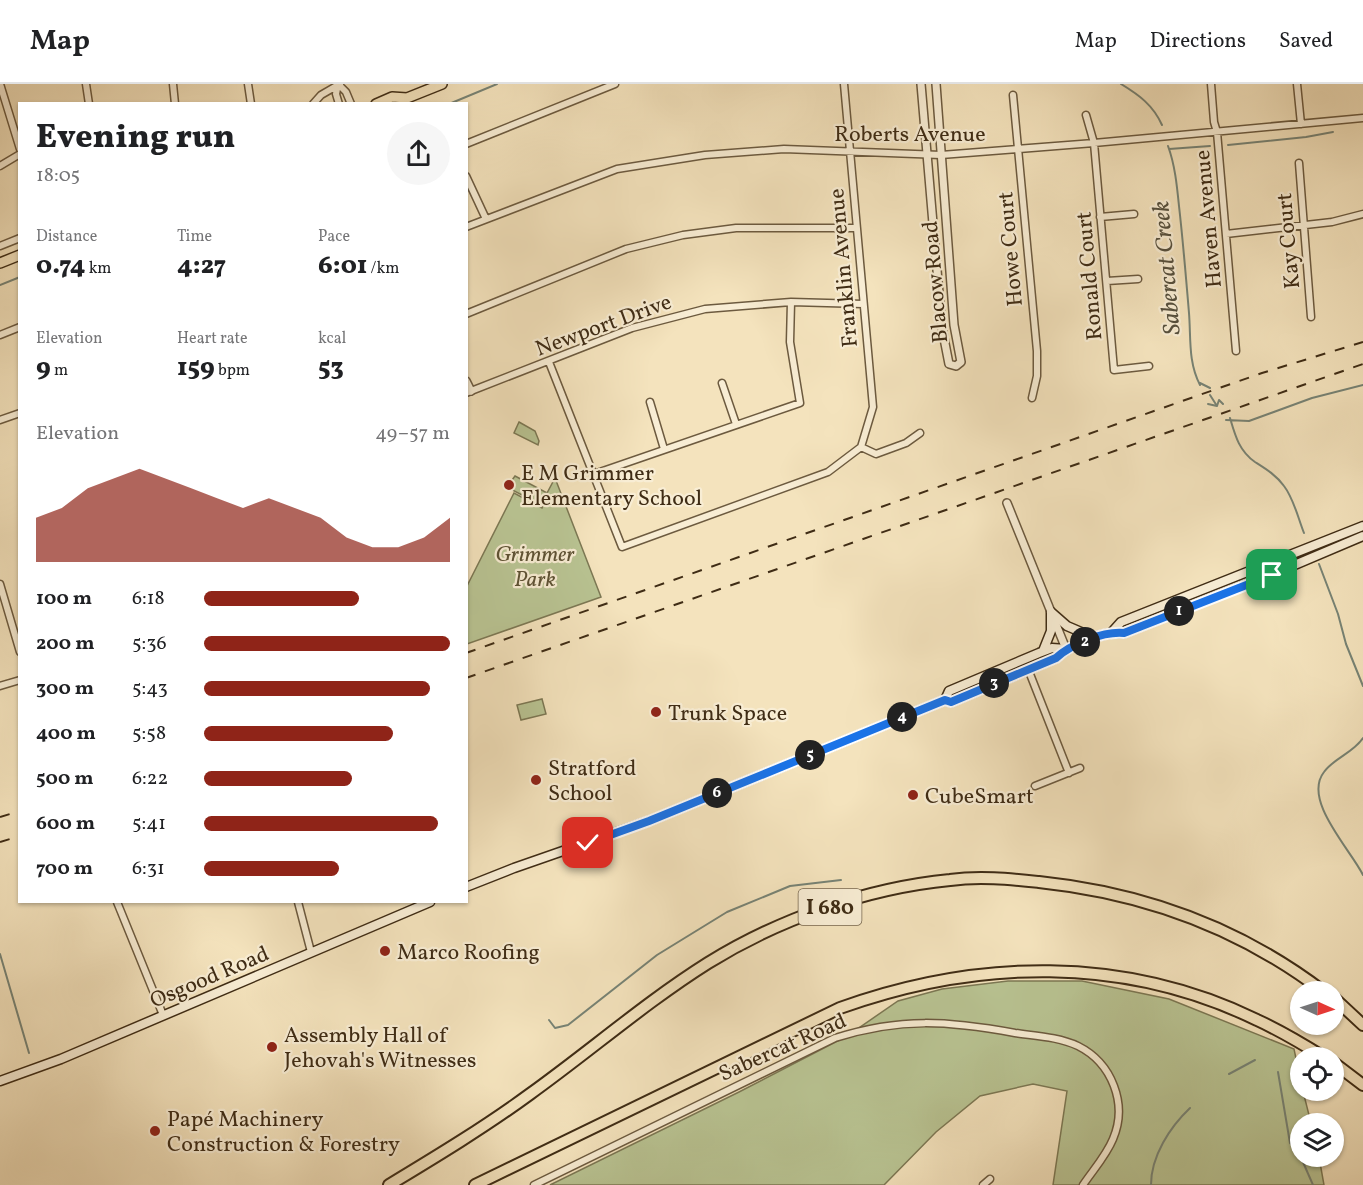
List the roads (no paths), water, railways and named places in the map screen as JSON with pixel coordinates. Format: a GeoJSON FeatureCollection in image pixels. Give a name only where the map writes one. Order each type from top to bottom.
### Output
{"type":"FeatureCollection","features":[{"type":"Feature","properties":{"kind":"highway","name":"I 680"},"geometry":{"type":"LineString","coordinates":[[389,1185],[436,1157],[530,1094],[709,963],[774,929],[846,901],[882,891],[952,879],[1003,878],[1089,888],[1134,898],[1180,912],[1220,929],[1310,981]]}},
{"type":"Feature","properties":{"kind":"highway"},"geometry":{"type":"LineString","coordinates":[[475,1185],[840,1008],[876,995],[947,978],[1050,971],[1117,977],[1150,983],[1219,1004],[1256,1019],[1306,1047]]}},
{"type":"Feature","properties":{"kind":"highway"},"geometry":{"type":"LineString","coordinates":[[1344,1007],[1363,1025]]}},
{"type":"Feature","properties":{"kind":"highway"},"geometry":{"type":"LineString","coordinates":[[1344,1071],[1363,1085]]}},
{"type":"Feature","properties":{"kind":"main road"},"geometry":{"type":"LineString","coordinates":[[381,102],[392,97],[404,101],[442,84]]}},
{"type":"Feature","properties":{"kind":"main road"},"geometry":{"type":"LineString","coordinates":[[0,264],[18,256]]}},
{"type":"Feature","properties":{"kind":"main road"},"geometry":{"type":"LineString","coordinates":[[1112,632],[1121,622],[1363,526]]}},
{"type":"Feature","properties":{"kind":"main road"},"geometry":{"type":"LineString","coordinates":[[468,886],[649,821],[945,700],[951,702],[1056,658],[1066,649],[1112,632],[1124,633],[1363,536]]}},
{"type":"Feature","properties":{"kind":"main road"},"geometry":{"type":"LineString","coordinates":[[1313,546],[1317,556]]}},
{"type":"Feature","properties":{"kind":"main road"},"geometry":{"type":"LineString","coordinates":[[1190,607],[1193,602],[1216,590],[1218,584]]}},
{"type":"Feature","properties":{"kind":"main road"},"geometry":{"type":"LineString","coordinates":[[1051,612],[1067,626],[1095,638]]}},
{"type":"Feature","properties":{"kind":"main road"},"geometry":{"type":"LineString","coordinates":[[1043,651],[1051,631],[1051,612]]}},
{"type":"Feature","properties":{"kind":"main road"},"geometry":{"type":"LineString","coordinates":[[945,700],[949,691],[1043,651],[1052,648],[1066,649]]}},
{"type":"Feature","properties":{"kind":"main road","name":"Osgood Road"},"geometry":{"type":"LineString","coordinates":[[0,1082],[61,1059],[428,903]]}},
{"type":"Feature","properties":{"kind":"street"},"geometry":{"type":"LineString","coordinates":[[0,84],[18,142]]}},
{"type":"Feature","properties":{"kind":"street"},"geometry":{"type":"LineString","coordinates":[[86,84],[89,102]]}},
{"type":"Feature","properties":{"kind":"street"},"geometry":{"type":"LineString","coordinates":[[173,84],[175,102]]}},
{"type":"Feature","properties":{"kind":"street"},"geometry":{"type":"LineString","coordinates":[[248,84],[251,102]]}},
{"type":"Feature","properties":{"kind":"street"},"geometry":{"type":"LineString","coordinates":[[315,102],[321,95],[339,84]]}},
{"type":"Feature","properties":{"kind":"street"},"geometry":{"type":"LineString","coordinates":[[338,102],[336,94],[339,84]]}},
{"type":"Feature","properties":{"kind":"street"},"geometry":{"type":"LineString","coordinates":[[339,84],[350,102]]}},
{"type":"Feature","properties":{"kind":"street"},"geometry":{"type":"LineString","coordinates":[[468,143],[615,84]]}},
{"type":"Feature","properties":{"kind":"street","name":"Franklin Avenue"},"geometry":{"type":"LineString","coordinates":[[844,84],[873,407],[861,447]]}},
{"type":"Feature","properties":{"kind":"street","name":"Blacow Road"},"geometry":{"type":"LineString","coordinates":[[921,84],[942,328],[949,364],[956,366],[961,362],[954,325],[936,84]]}},
{"type":"Feature","properties":{"kind":"street","name":"Haven Avenue"},"geometry":{"type":"LineString","coordinates":[[1211,84],[1236,351]]}},
{"type":"Feature","properties":{"kind":"street"},"geometry":{"type":"LineString","coordinates":[[1297,84],[1301,124]]}},
{"type":"Feature","properties":{"kind":"street","name":"Howe Court"},"geometry":{"type":"LineString","coordinates":[[1013,95],[1036,351],[1037,376],[1032,398]]}},
{"type":"Feature","properties":{"kind":"street","name":"Ronald Court"},"geometry":{"type":"LineString","coordinates":[[1086,115],[1094,144],[1114,369],[1149,366]]}},
{"type":"Feature","properties":{"kind":"street","name":"Roberts Avenue"},"geometry":{"type":"LineString","coordinates":[[468,226],[617,169],[705,155],[774,150],[928,156],[1094,144],[1363,118]]}},
{"type":"Feature","properties":{"kind":"street"},"geometry":{"type":"LineString","coordinates":[[0,166],[18,155]]}},
{"type":"Feature","properties":{"kind":"street","name":"Kay Court"},"geometry":{"type":"LineString","coordinates":[[1299,163],[1311,317]]}},
{"type":"Feature","properties":{"kind":"street"},"geometry":{"type":"LineString","coordinates":[[468,180],[486,219]]}},
{"type":"Feature","properties":{"kind":"street"},"geometry":{"type":"LineString","coordinates":[[1100,217],[1134,214]]}},
{"type":"Feature","properties":{"kind":"street"},"geometry":{"type":"LineString","coordinates":[[1226,234],[1303,225],[1363,214]]}},
{"type":"Feature","properties":{"kind":"street"},"geometry":{"type":"LineString","coordinates":[[468,313],[626,249],[683,235],[736,228],[856,228]]}},
{"type":"Feature","properties":{"kind":"street"},"geometry":{"type":"LineString","coordinates":[[0,246],[18,239]]}},
{"type":"Feature","properties":{"kind":"street"},"geometry":{"type":"LineString","coordinates":[[1107,281],[1138,279]]}},
{"type":"Feature","properties":{"kind":"street"},"geometry":{"type":"LineString","coordinates":[[594,474],[800,403],[790,342],[791,302]]}},
{"type":"Feature","properties":{"kind":"street","name":"Newport Drive"},"geometry":{"type":"LineString","coordinates":[[469,392],[632,328],[705,309],[791,302],[863,304]]}},
{"type":"Feature","properties":{"kind":"street"},"geometry":{"type":"LineString","coordinates":[[0,335],[18,328]]}},
{"type":"Feature","properties":{"kind":"street"},"geometry":{"type":"LineString","coordinates":[[549,362],[622,547],[828,472],[861,447],[876,454],[906,443],[920,433]]}},
{"type":"Feature","properties":{"kind":"street"},"geometry":{"type":"LineString","coordinates":[[722,383],[736,424]]}},
{"type":"Feature","properties":{"kind":"street"},"geometry":{"type":"LineString","coordinates":[[650,402],[664,449]]}},
{"type":"Feature","properties":{"kind":"street"},"geometry":{"type":"LineString","coordinates":[[0,420],[18,414]]}},
{"type":"Feature","properties":{"kind":"street"},"geometry":{"type":"LineString","coordinates":[[1007,503],[1066,649]]}},
{"type":"Feature","properties":{"kind":"street"},"geometry":{"type":"LineString","coordinates":[[0,584],[18,645]]}},
{"type":"Feature","properties":{"kind":"street"},"geometry":{"type":"LineString","coordinates":[[1028,669],[1069,773]]}},
{"type":"Feature","properties":{"kind":"street"},"geometry":{"type":"LineString","coordinates":[[0,686],[18,681]]}},
{"type":"Feature","properties":{"kind":"street"},"geometry":{"type":"LineString","coordinates":[[1035,786],[1080,768]]}},
{"type":"Feature","properties":{"kind":"street"},"geometry":{"type":"LineString","coordinates":[[117,903],[163,1015]]}},
{"type":"Feature","properties":{"kind":"street"},"geometry":{"type":"LineString","coordinates":[[298,903],[311,952]]}},
{"type":"Feature","properties":{"kind":"street","name":"Sabercat Road"},"geometry":{"type":"LineString","coordinates":[[534,1185],[812,1048],[858,1031],[905,1023],[933,1022],[982,1027],[1063,1041],[1077,1046],[1100,1062],[1110,1076],[1119,1107],[1118,1123],[1113,1140],[1083,1185]]}},
{"type":"Feature","properties":{"kind":"street"},"geometry":{"type":"LineString","coordinates":[[983,1185],[990,1179]]}},
{"type":"Feature","properties":{"kind":"waterway"},"geometry":{"type":"LineString","coordinates":[[454,102],[497,84]]}},
{"type":"Feature","properties":{"kind":"waterway"},"geometry":{"type":"LineString","coordinates":[[1121,84],[1145,101],[1162,125]]}},
{"type":"Feature","properties":{"kind":"waterway"},"geometry":{"type":"LineString","coordinates":[[1228,145],[1333,132]]}},
{"type":"Feature","properties":{"kind":"waterway","name":"Sabercat Creek"},"geometry":{"type":"LineString","coordinates":[[1168,146],[1177,191],[1192,359],[1200,385]]}},
{"type":"Feature","properties":{"kind":"waterway"},"geometry":{"type":"LineString","coordinates":[[1169,149],[1210,146]]}},
{"type":"Feature","properties":{"kind":"waterway"},"geometry":{"type":"LineString","coordinates":[[0,285],[18,278]]}},
{"type":"Feature","properties":{"kind":"waterway","name":"Sabercat Creek"},"geometry":{"type":"LineString","coordinates":[[1200,383],[1210,388]]}},
{"type":"Feature","properties":{"kind":"waterway"},"geometry":{"type":"LineString","coordinates":[[1226,420],[1249,421],[1312,398],[1363,385]]}},
{"type":"Feature","properties":{"kind":"waterway","name":"Sabercat Creek"},"geometry":{"type":"LineString","coordinates":[[1210,395],[1217,406]]}},
{"type":"Feature","properties":{"kind":"waterway","name":"Sabercat Creek"},"geometry":{"type":"LineString","coordinates":[[1217,406],[1219,400],[1223,404]]}},
{"type":"Feature","properties":{"kind":"waterway","name":"Sabercat Creek"},"geometry":{"type":"LineString","coordinates":[[1208,404],[1217,406]]}},
{"type":"Feature","properties":{"kind":"waterway","name":"Sabercat Creek"},"geometry":{"type":"LineString","coordinates":[[1230,418],[1241,448],[1250,458],[1274,475],[1287,491],[1304,533]]}},
{"type":"Feature","properties":{"kind":"waterway","name":"Sabercat Creek"},"geometry":{"type":"LineString","coordinates":[[1319,564],[1363,686]]}},
{"type":"Feature","properties":{"kind":"waterway","name":"Sabercat Creek"},"geometry":{"type":"LineString","coordinates":[[1363,738],[1354,748],[1328,767],[1319,783],[1319,796],[1331,825],[1363,875]]}},
{"type":"Feature","properties":{"kind":"waterway"},"geometry":{"type":"LineString","coordinates":[[549,1020],[555,1028],[568,1025],[657,955],[727,912],[790,886],[841,880]]}},
{"type":"Feature","properties":{"kind":"waterway"},"geometry":{"type":"LineString","coordinates":[[0,954],[29,1053]]}},
{"type":"Feature","properties":{"kind":"waterway"},"geometry":{"type":"LineString","coordinates":[[1229,1074],[1255,1060]]}},
{"type":"Feature","properties":{"kind":"waterway","name":"Sabercat Creek"},"geometry":{"type":"LineString","coordinates":[[1278,1072],[1290,1143],[1299,1153],[1313,1185]]}},
{"type":"Feature","properties":{"kind":"waterway"},"geometry":{"type":"LineString","coordinates":[[1151,1185],[1154,1163],[1163,1143],[1175,1124],[1190,1108]]}},
{"type":"Feature","properties":{"kind":"railway"},"geometry":{"type":"LineString","coordinates":[[468,652],[1262,373],[1363,342]]}},
{"type":"Feature","properties":{"kind":"railway"},"geometry":{"type":"LineString","coordinates":[[468,677],[1363,364]]}},
{"type":"Feature","properties":{"kind":"railway"},"geometry":{"type":"LineString","coordinates":[[0,817],[18,812]]}},
{"type":"Feature","properties":{"kind":"railway"},"geometry":{"type":"LineString","coordinates":[[0,842],[18,837]]}},
{"type":"Feature","properties":{"kind":"place","name":"E M Grimmer Elementary School"},"geometry":{"type":"Point","coordinates":[509,485]}},
{"type":"Feature","properties":{"kind":"place","name":"Trunk Space"},"geometry":{"type":"Point","coordinates":[656,712]}},
{"type":"Feature","properties":{"kind":"place","name":"Stratford School"},"geometry":{"type":"Point","coordinates":[536,780]}},
{"type":"Feature","properties":{"kind":"place","name":"CubeSmart"},"geometry":{"type":"Point","coordinates":[913,795]}},
{"type":"Feature","properties":{"kind":"place","name":"Marco Roofing"},"geometry":{"type":"Point","coordinates":[385,951]}},
{"type":"Feature","properties":{"kind":"place","name":"Assembly Hall of Jehovah's Witnesses"},"geometry":{"type":"Point","coordinates":[272,1047]}},
{"type":"Feature","properties":{"kind":"place","name":"Papé Machinery Construction & Forestry"},"geometry":{"type":"Point","coordinates":[155,1131]}},
{"type":"Feature","properties":{"kind":"park label","name":"Grimmer Park"},"geometry":{"type":"Point","coordinates":[535,566]}}]}
